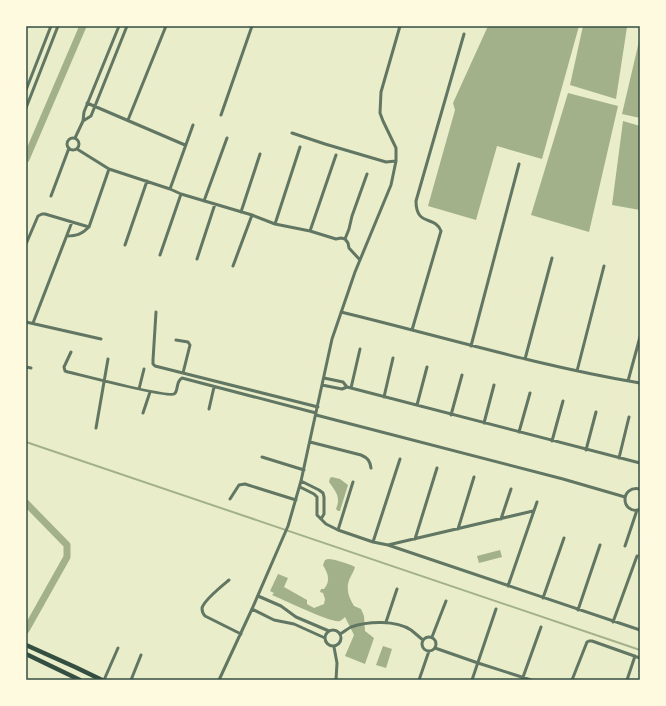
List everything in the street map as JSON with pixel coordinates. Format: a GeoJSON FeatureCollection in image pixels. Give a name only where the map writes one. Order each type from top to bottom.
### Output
{"type":"FeatureCollection","features":[{"type":"Feature","properties":{"kind":"main road"},"geometry":{"type":"LineString","coordinates":[[26,645],[103,680]]}},
{"type":"Feature","properties":{"kind":"main road"},"geometry":{"type":"LineString","coordinates":[[26,654],[80,680]]}},
{"type":"Feature","properties":{"kind":"street"},"geometry":{"type":"LineString","coordinates":[[26,90],[51,26]]}},
{"type":"Feature","properties":{"kind":"street"},"geometry":{"type":"LineString","coordinates":[[26,108],[58,26]]}},
{"type":"Feature","properties":{"kind":"street"},"geometry":{"type":"LineString","coordinates":[[84,121],[84,112],[87,103],[119,26]]}},
{"type":"Feature","properties":{"kind":"street"},"geometry":{"type":"LineString","coordinates":[[51,196],[69,148],[68,141],[75,138],[84,121],[91,116],[127,26]]}},
{"type":"Feature","properties":{"kind":"street"},"geometry":{"type":"LineString","coordinates":[[128,120],[166,26]]}},
{"type":"Feature","properties":{"kind":"street"},"geometry":{"type":"LineString","coordinates":[[220,115],[252,26]]}},
{"type":"Feature","properties":{"kind":"street"},"geometry":{"type":"LineString","coordinates":[[219,680],[241,634],[288,526],[304,470],[332,339],[355,272],[391,185],[396,161],[396,148],[380,113],[380,103],[381,92],[400,26]]}},
{"type":"Feature","properties":{"kind":"street"},"geometry":{"type":"LineString","coordinates":[[412,330],[441,231],[439,226],[419,215],[416,208],[416,201],[464,34]]}},
{"type":"Feature","properties":{"kind":"street"},"geometry":{"type":"LineString","coordinates":[[33,72],[39,75]]}},
{"type":"Feature","properties":{"kind":"street"},"geometry":{"type":"LineString","coordinates":[[87,103],[186,145]]}},
{"type":"Feature","properties":{"kind":"street"},"geometry":{"type":"LineString","coordinates":[[170,189],[193,125]]}},
{"type":"Feature","properties":{"kind":"street"},"geometry":{"type":"LineString","coordinates":[[292,133],[386,162],[396,161]]}},
{"type":"Feature","properties":{"kind":"street"},"geometry":{"type":"LineString","coordinates":[[75,138],[79,143],[77,149]]}},
{"type":"Feature","properties":{"kind":"street"},"geometry":{"type":"LineString","coordinates":[[204,201],[227,138]]}},
{"type":"Feature","properties":{"kind":"street"},"geometry":{"type":"LineString","coordinates":[[275,224],[300,147]]}},
{"type":"Feature","properties":{"kind":"street"},"geometry":{"type":"LineString","coordinates":[[69,148],[73,150],[77,149],[109,169],[181,194],[252,215],[275,224],[310,231],[336,239],[345,239]]}},
{"type":"Feature","properties":{"kind":"street"},"geometry":{"type":"LineString","coordinates":[[241,212],[260,154]]}},
{"type":"Feature","properties":{"kind":"street"},"geometry":{"type":"LineString","coordinates":[[310,231],[336,155]]}},
{"type":"Feature","properties":{"kind":"street"},"geometry":{"type":"LineString","coordinates":[[471,346],[519,164]]}},
{"type":"Feature","properties":{"kind":"street"},"geometry":{"type":"LineString","coordinates":[[67,236],[78,236],[89,227],[109,169]]}},
{"type":"Feature","properties":{"kind":"street"},"geometry":{"type":"LineString","coordinates":[[345,239],[367,174]]}},
{"type":"Feature","properties":{"kind":"street"},"geometry":{"type":"LineString","coordinates":[[126,245],[147,181]]}},
{"type":"Feature","properties":{"kind":"street"},"geometry":{"type":"LineString","coordinates":[[160,255],[181,194]]}},
{"type":"Feature","properties":{"kind":"street"},"geometry":{"type":"LineString","coordinates":[[196,259],[215,204]]}},
{"type":"Feature","properties":{"kind":"street"},"geometry":{"type":"LineString","coordinates":[[26,244],[39,214],[46,214],[89,227]]}},
{"type":"Feature","properties":{"kind":"street"},"geometry":{"type":"LineString","coordinates":[[233,266],[252,215]]}},
{"type":"Feature","properties":{"kind":"street"},"geometry":{"type":"LineString","coordinates":[[33,323],[72,222]]}},
{"type":"Feature","properties":{"kind":"street"},"geometry":{"type":"LineString","coordinates":[[345,239],[348,242],[349,248],[360,260]]}},
{"type":"Feature","properties":{"kind":"street"},"geometry":{"type":"LineString","coordinates":[[525,359],[552,258]]}},
{"type":"Feature","properties":{"kind":"street"},"geometry":{"type":"LineString","coordinates":[[577,371],[604,266]]}},
{"type":"Feature","properties":{"kind":"street"},"geometry":{"type":"LineString","coordinates":[[156,312],[153,364],[155,366],[318,407]]}},
{"type":"Feature","properties":{"kind":"street"},"geometry":{"type":"LineString","coordinates":[[341,312],[525,359],[640,383]]}},
{"type":"Feature","properties":{"kind":"street"},"geometry":{"type":"LineString","coordinates":[[26,322],[101,339]]}},
{"type":"Feature","properties":{"kind":"street"},"geometry":{"type":"LineString","coordinates":[[628,381],[640,337]]}},
{"type":"Feature","properties":{"kind":"street"},"geometry":{"type":"LineString","coordinates":[[176,340],[188,342],[190,345],[183,373]]}},
{"type":"Feature","properties":{"kind":"street"},"geometry":{"type":"LineString","coordinates":[[349,388],[360,349]]}},
{"type":"Feature","properties":{"kind":"street"},"geometry":{"type":"LineString","coordinates":[[71,352],[64,367],[65,371],[150,392],[169,395],[175,393],[178,381],[182,378],[556,477],[625,497]]}},
{"type":"Feature","properties":{"kind":"street"},"geometry":{"type":"LineString","coordinates":[[384,397],[393,358]]}},
{"type":"Feature","properties":{"kind":"street"},"geometry":{"type":"LineString","coordinates":[[96,428],[108,359]]}},
{"type":"Feature","properties":{"kind":"street"},"geometry":{"type":"LineString","coordinates":[[26,367],[31,368]]}},
{"type":"Feature","properties":{"kind":"street"},"geometry":{"type":"LineString","coordinates":[[417,405],[427,367]]}},
{"type":"Feature","properties":{"kind":"street"},"geometry":{"type":"LineString","coordinates":[[139,389],[144,369]]}},
{"type":"Feature","properties":{"kind":"street"},"geometry":{"type":"LineString","coordinates":[[452,415],[462,375]]}},
{"type":"Feature","properties":{"kind":"street"},"geometry":{"type":"LineString","coordinates":[[324,378],[343,382],[349,388]]}},
{"type":"Feature","properties":{"kind":"street"},"geometry":{"type":"LineString","coordinates":[[322,385],[342,389],[349,388],[640,463]]}},
{"type":"Feature","properties":{"kind":"street"},"geometry":{"type":"LineString","coordinates":[[484,423],[494,385]]}},
{"type":"Feature","properties":{"kind":"street"},"geometry":{"type":"LineString","coordinates":[[209,409],[214,386]]}},
{"type":"Feature","properties":{"kind":"street"},"geometry":{"type":"LineString","coordinates":[[142,413],[150,392]]}},
{"type":"Feature","properties":{"kind":"street"},"geometry":{"type":"LineString","coordinates":[[519,432],[530,394]]}},
{"type":"Feature","properties":{"kind":"street"},"geometry":{"type":"LineString","coordinates":[[552,440],[563,401]]}},
{"type":"Feature","properties":{"kind":"street"},"geometry":{"type":"LineString","coordinates":[[586,450],[596,412]]}},
{"type":"Feature","properties":{"kind":"street"},"geometry":{"type":"LineString","coordinates":[[619,458],[628,417]]}},
{"type":"Feature","properties":{"kind":"street"},"geometry":{"type":"LineString","coordinates":[[310,442],[361,455],[368,459],[371,468]]}},
{"type":"Feature","properties":{"kind":"street"},"geometry":{"type":"LineString","coordinates":[[262,457],[304,470]]}},
{"type":"Feature","properties":{"kind":"street"},"geometry":{"type":"LineString","coordinates":[[373,542],[400,459]]}},
{"type":"Feature","properties":{"kind":"street"},"geometry":{"type":"LineString","coordinates":[[415,539],[437,468]]}},
{"type":"Feature","properties":{"kind":"street"},"geometry":{"type":"LineString","coordinates":[[458,529],[474,477]]}},
{"type":"Feature","properties":{"kind":"street"},"geometry":{"type":"LineString","coordinates":[[301,481],[323,493],[324,514],[321,519]]}},
{"type":"Feature","properties":{"kind":"street"},"geometry":{"type":"LineString","coordinates":[[338,530],[353,482]]}},
{"type":"Feature","properties":{"kind":"street"},"geometry":{"type":"LineString","coordinates":[[230,499],[239,485],[245,484],[296,500]]}},
{"type":"Feature","properties":{"kind":"street"},"geometry":{"type":"LineString","coordinates":[[300,487],[317,497],[317,515],[326,524],[338,530],[373,542],[388,545],[640,630]]}},
{"type":"Feature","properties":{"kind":"street"},"geometry":{"type":"LineString","coordinates":[[501,519],[511,489]]}},
{"type":"Feature","properties":{"kind":"street"},"geometry":{"type":"LineString","coordinates":[[625,546],[639,510],[628,507],[625,497],[632,489],[640,489]]}},
{"type":"Feature","properties":{"kind":"street"},"geometry":{"type":"LineString","coordinates":[[508,586],[537,502]]}},
{"type":"Feature","properties":{"kind":"street"},"geometry":{"type":"LineString","coordinates":[[388,545],[533,511]]}},
{"type":"Feature","properties":{"kind":"street"},"geometry":{"type":"LineString","coordinates":[[542,598],[564,538]]}},
{"type":"Feature","properties":{"kind":"street"},"geometry":{"type":"LineString","coordinates":[[578,610],[600,545]]}},
{"type":"Feature","properties":{"kind":"street"},"geometry":{"type":"LineString","coordinates":[[613,622],[637,556]]}},
{"type":"Feature","properties":{"kind":"street"},"geometry":{"type":"LineString","coordinates":[[229,580],[206,602],[202,608],[202,612],[209,619],[241,634]]}},
{"type":"Feature","properties":{"kind":"street"},"geometry":{"type":"LineString","coordinates":[[386,622],[397,589]]}},
{"type":"Feature","properties":{"kind":"street"},"geometry":{"type":"LineString","coordinates":[[258,596],[281,606],[296,617],[329,631],[336,630],[342,639],[341,642],[334,647],[326,643],[325,638],[329,631]]}},
{"type":"Feature","properties":{"kind":"street"},"geometry":{"type":"LineString","coordinates":[[432,637],[446,601]]}},
{"type":"Feature","properties":{"kind":"street"},"geometry":{"type":"LineString","coordinates":[[252,609],[274,620],[294,624],[325,638]]}},
{"type":"Feature","properties":{"kind":"street"},"geometry":{"type":"LineString","coordinates":[[472,680],[496,609]]}},
{"type":"Feature","properties":{"kind":"street"},"geometry":{"type":"LineString","coordinates":[[294,624],[296,617]]}},
{"type":"Feature","properties":{"kind":"street"},"geometry":{"type":"LineString","coordinates":[[340,634],[350,628],[365,623],[386,622],[400,625],[410,630],[423,640]]}},
{"type":"Feature","properties":{"kind":"street"},"geometry":{"type":"LineString","coordinates":[[522,679],[541,627]]}},
{"type":"Feature","properties":{"kind":"street"},"geometry":{"type":"LineString","coordinates":[[419,680],[429,651],[435,648],[437,644],[436,640],[432,637],[426,637],[423,640]]}},
{"type":"Feature","properties":{"kind":"street"},"geometry":{"type":"LineString","coordinates":[[423,640],[423,646],[429,651]]}},
{"type":"Feature","properties":{"kind":"street"},"geometry":{"type":"LineString","coordinates":[[572,680],[584,648],[589,641],[640,658]]}},
{"type":"Feature","properties":{"kind":"street"},"geometry":{"type":"LineString","coordinates":[[334,647],[337,663],[336,680]]}},
{"type":"Feature","properties":{"kind":"street"},"geometry":{"type":"LineString","coordinates":[[103,680],[118,648]]}},
{"type":"Feature","properties":{"kind":"street"},"geometry":{"type":"LineString","coordinates":[[435,648],[522,679],[531,680]]}},
{"type":"Feature","properties":{"kind":"street"},"geometry":{"type":"LineString","coordinates":[[131,680],[141,655]]}},
{"type":"Feature","properties":{"kind":"street"},"geometry":{"type":"LineString","coordinates":[[627,680],[635,656]]}},
{"type":"Feature","properties":{"kind":"shaded area"},"geometry":{"type":"Polygon","coordinates":[[[488,26],[579,26],[542,159],[497,146],[476,220],[428,206],[455,110],[453,103],[488,26]]]}},
{"type":"Feature","properties":{"kind":"shaded area"},"geometry":{"type":"Polygon","coordinates":[[[583,26],[627,27],[616,99],[570,85],[583,26]]]}},
{"type":"Feature","properties":{"kind":"shaded area"},"geometry":{"type":"Polygon","coordinates":[[[640,37],[640,118],[622,114],[640,37]]]}},
{"type":"Feature","properties":{"kind":"shaded area"},"geometry":{"type":"Polygon","coordinates":[[[568,93],[618,106],[589,232],[531,215],[568,93]]]}},
{"type":"Feature","properties":{"kind":"shaded area"},"geometry":{"type":"Polygon","coordinates":[[[623,121],[640,126],[640,210],[612,205],[623,121]]]}},
{"type":"Feature","properties":{"kind":"shaded area"},"geometry":{"type":"Polygon","coordinates":[[[330,478],[340,479],[348,485],[340,511],[336,509],[338,498],[329,482],[330,478]]]}},
{"type":"Feature","properties":{"kind":"shaded area"},"geometry":{"type":"Polygon","coordinates":[[[500,550],[502,557],[479,563],[477,556],[500,550]]]}},
{"type":"Feature","properties":{"kind":"shaded area"},"geometry":{"type":"Polygon","coordinates":[[[328,559],[350,564],[355,567],[348,584],[350,599],[354,606],[361,609],[364,616],[365,631],[374,638],[365,664],[345,656],[354,635],[345,617],[340,621],[328,619],[272,595],[274,593],[270,591],[278,574],[288,578],[284,587],[307,600],[307,604],[314,608],[324,604],[325,599],[323,593],[320,592],[321,589],[324,589],[328,583],[327,574],[323,565],[325,560],[328,559]]]}},
{"type":"Feature","properties":{"kind":"shaded area"},"geometry":{"type":"Polygon","coordinates":[[[383,646],[392,649],[386,668],[376,665],[383,646]]]}},
{"type":"Feature","properties":{"kind":"waterway"},"geometry":{"type":"LineString","coordinates":[[26,159],[83,26]]}},
{"type":"Feature","properties":{"kind":"waterway"},"geometry":{"type":"LineString","coordinates":[[26,442],[640,650]]}},
{"type":"Feature","properties":{"kind":"waterway"},"geometry":{"type":"LineString","coordinates":[[26,503],[67,545],[67,557],[26,630]]}}]}
